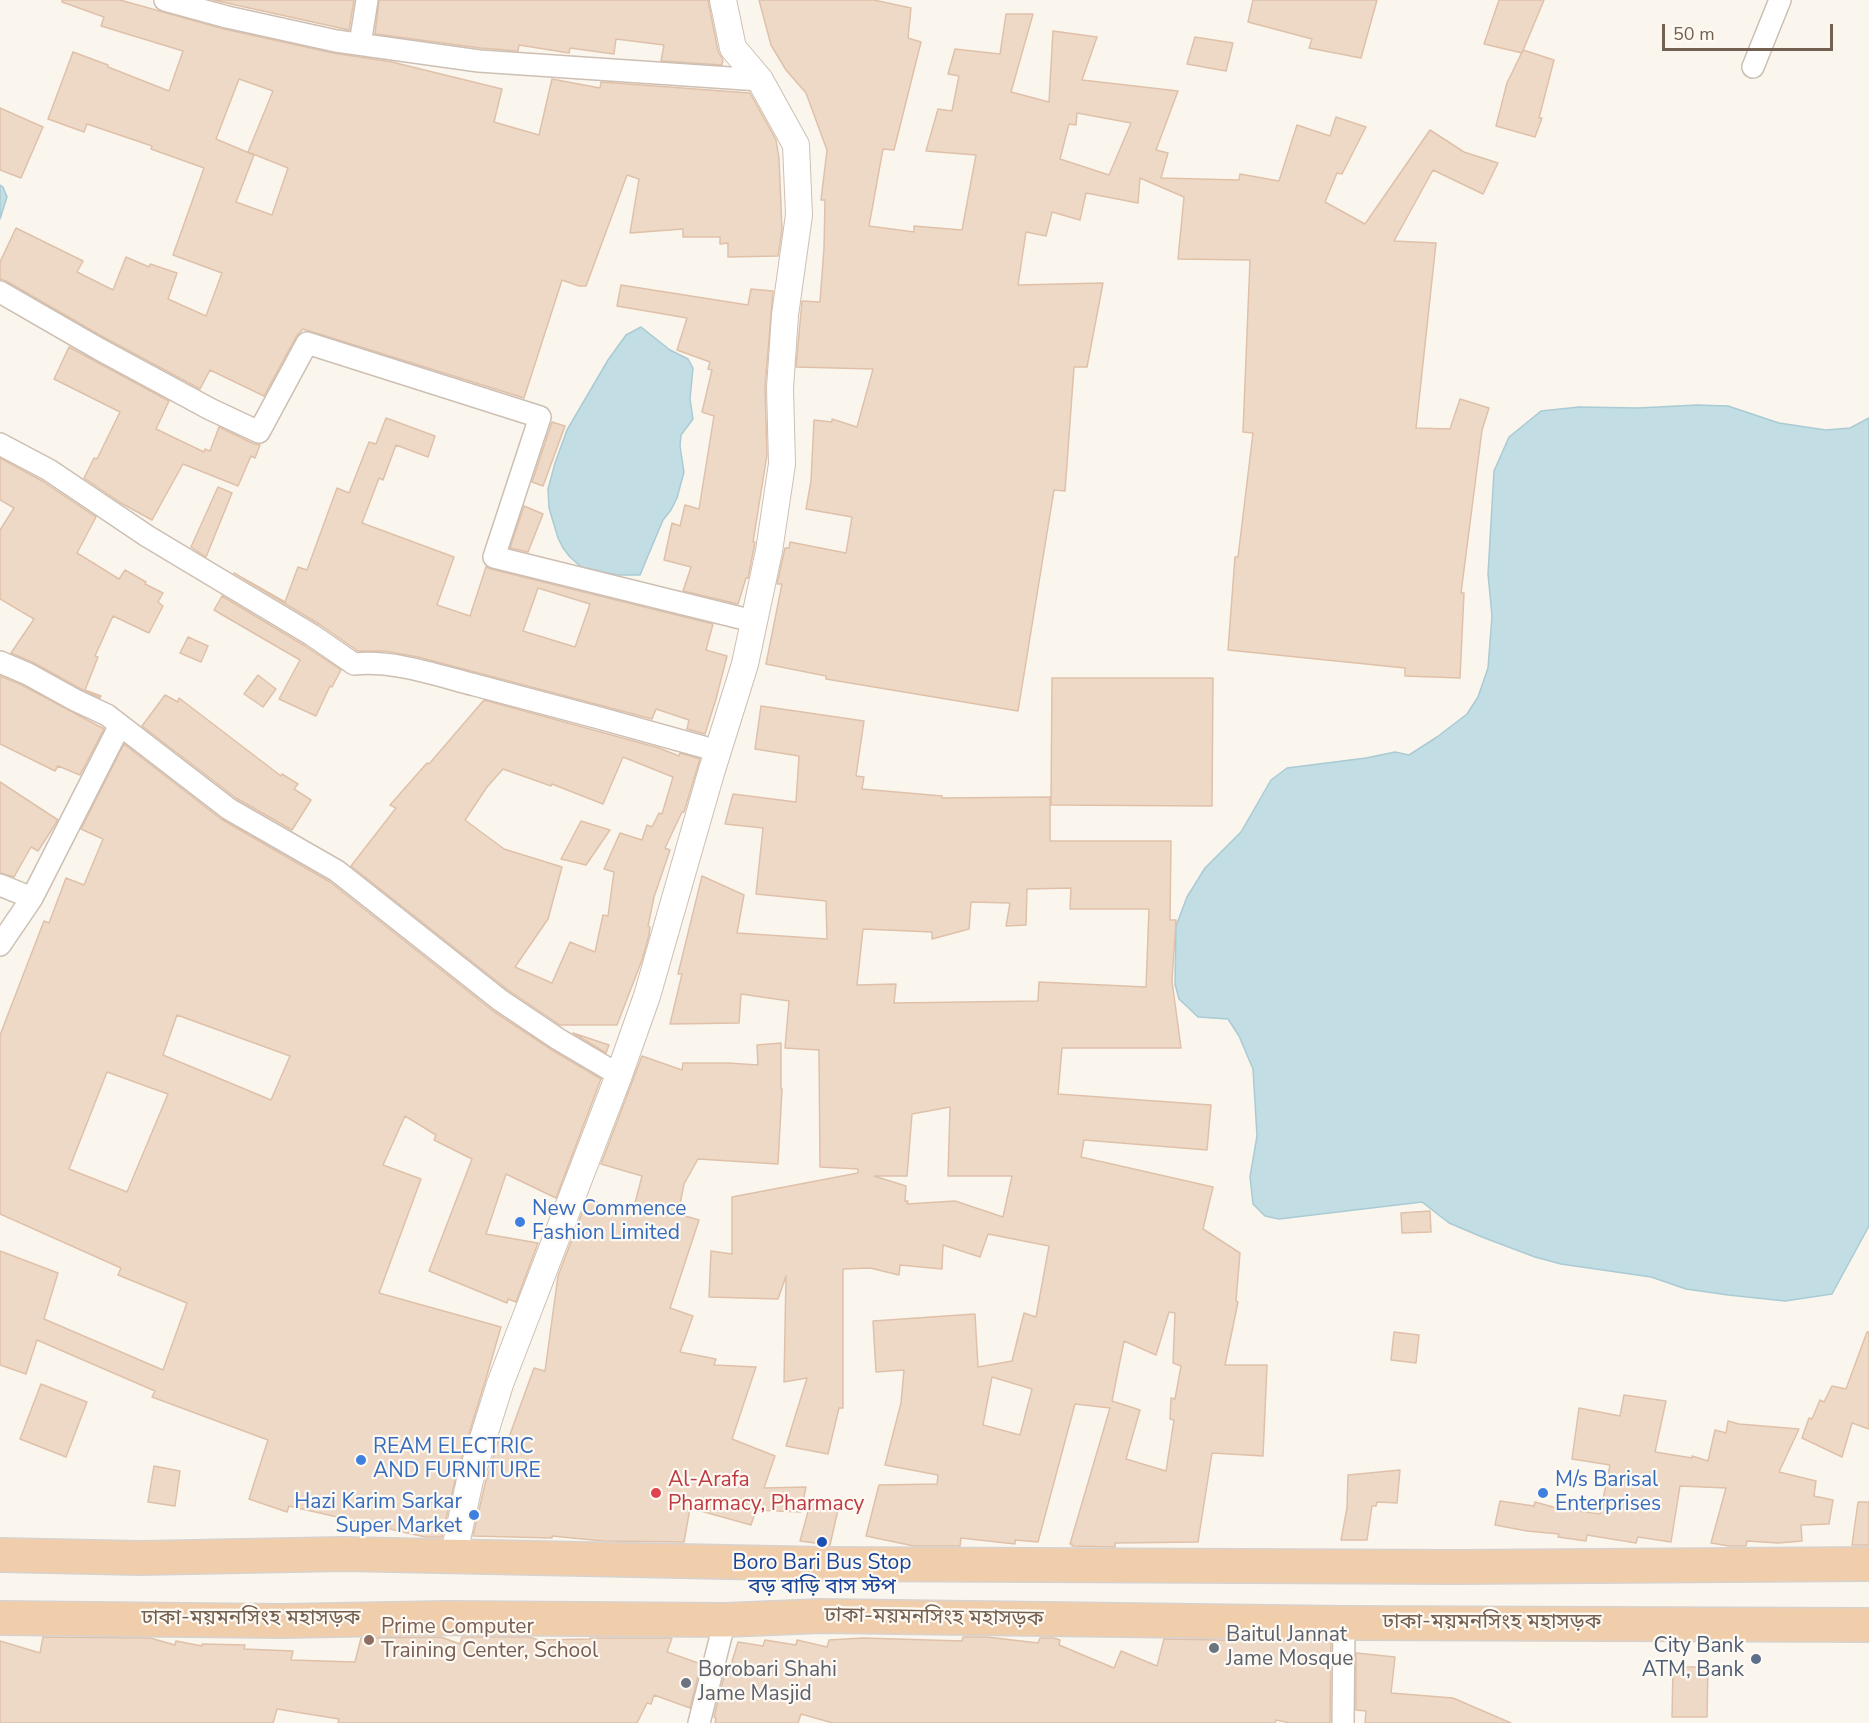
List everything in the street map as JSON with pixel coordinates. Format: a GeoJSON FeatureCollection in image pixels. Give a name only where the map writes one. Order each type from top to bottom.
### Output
{"type":"FeatureCollection","features":[{"type":"Feature","properties":{"kind":"highway"},"geometry":{"type":"LineString","coordinates":[[0,1555],[141,1558],[343,1554],[836,1564],[1468,1567],[1869,1564]]}},
{"type":"Feature","properties":{"kind":"highway","name":"ঢাকা-ময়মনসিংহ মহাসড়ক"},"geometry":{"type":"LineString","coordinates":[[0,1618],[281,1621],[446,1618],[725,1620],[822,1616],[1344,1623],[1869,1625]]}},
{"type":"Feature","properties":{"kind":"street"},"geometry":{"type":"LineString","coordinates":[[165,0],[205,6],[336,41],[479,61],[760,80]]}},
{"type":"Feature","properties":{"kind":"street"},"geometry":{"type":"LineString","coordinates":[[360,44],[367,0]]}},
{"type":"Feature","properties":{"kind":"street"},"geometry":{"type":"LineString","coordinates":[[453,1558],[470,1480],[500,1384],[648,996],[745,664],[769,551],[782,464],[780,388],[785,315],[799,215],[796,145],[760,80],[733,48],[723,0]]}},
{"type":"Feature","properties":{"kind":"street"},"geometry":{"type":"LineString","coordinates":[[1753,67],[1780,0]]}},
{"type":"Feature","properties":{"kind":"street"},"geometry":{"type":"LineString","coordinates":[[0,292],[189,398],[259,432],[307,343],[540,417],[494,557],[753,621]]}},
{"type":"Feature","properties":{"kind":"street"},"geometry":{"type":"LineString","coordinates":[[0,444],[50,470],[147,536],[312,635],[354,664],[373,662],[421,672],[560,707],[718,751]]}},
{"type":"Feature","properties":{"kind":"street"},"geometry":{"type":"LineString","coordinates":[[0,662],[107,715],[229,809],[337,871],[500,1000],[558,1039],[619,1075]]}},
{"type":"Feature","properties":{"kind":"street"},"geometry":{"type":"LineString","coordinates":[[0,945],[32,898],[120,725]]}},
{"type":"Feature","properties":{"kind":"street"},"geometry":{"type":"LineString","coordinates":[[0,885],[32,898]]}},
{"type":"Feature","properties":{"kind":"street"},"geometry":{"type":"LineString","coordinates":[[699,1723],[725,1620]]}},
{"type":"Feature","properties":{"kind":"street"},"geometry":{"type":"LineString","coordinates":[[1343,1723],[1344,1623]]}},
{"type":"Feature","properties":{"kind":"water"},"geometry":{"type":"Polygon","coordinates":[[[0,185],[7,197],[0,219],[0,185]]]}},
{"type":"Feature","properties":{"kind":"water"},"geometry":{"type":"Polygon","coordinates":[[[641,327],[670,350],[688,359],[693,368],[690,399],[693,419],[681,435],[680,446],[684,472],[677,498],[663,520],[640,575],[617,575],[581,567],[570,557],[558,538],[549,508],[548,489],[567,430],[608,360],[626,335],[641,327]]]}},
{"type":"Feature","properties":{"kind":"water"},"geometry":{"type":"Polygon","coordinates":[[[1728,406],[1779,423],[1826,430],[1850,428],[1869,418],[1869,1226],[1832,1294],[1785,1301],[1686,1289],[1651,1277],[1561,1264],[1535,1257],[1449,1223],[1422,1202],[1279,1219],[1265,1216],[1253,1204],[1250,1177],[1257,1136],[1253,1069],[1239,1036],[1228,1019],[1198,1017],[1179,999],[1175,984],[1176,926],[1187,897],[1205,868],[1241,832],[1271,780],[1287,768],[1395,752],[1409,755],[1467,714],[1478,697],[1488,668],[1492,616],[1488,574],[1494,471],[1509,437],[1541,411],[1579,407],[1638,408],[1728,406]]]}},
{"type":"Feature","properties":{"kind":"building"},"geometry":{"type":"Polygon","coordinates":[[[62,0],[120,0],[224,29],[333,53],[392,62],[502,89],[494,122],[539,135],[552,79],[600,88],[601,82],[750,93],[776,140],[782,230],[778,256],[728,257],[728,243],[720,244],[720,237],[683,237],[683,229],[630,233],[639,179],[627,175],[586,286],[562,280],[524,398],[303,329],[296,337],[264,396],[210,370],[200,389],[0,279],[0,262],[16,228],[83,261],[77,272],[113,290],[126,257],[149,267],[150,264],[177,273],[168,299],[206,316],[222,273],[173,255],[204,168],[151,149],[152,146],[87,124],[84,132],[48,119],[73,52],[169,91],[183,51],[101,26],[104,17],[62,2],[62,0]],[[239,79],[216,139],[254,155],[236,202],[272,215],[288,168],[248,152],[273,91],[239,79]]]}},
{"type":"Feature","properties":{"kind":"building"},"geometry":{"type":"Polygon","coordinates":[[[213,0],[354,0],[349,30],[213,0]]]}},
{"type":"Feature","properties":{"kind":"building"},"geometry":{"type":"Polygon","coordinates":[[[379,0],[708,0],[718,51],[723,60],[722,65],[661,61],[664,45],[616,39],[614,54],[570,48],[569,53],[519,45],[518,51],[480,48],[375,34],[379,0]]]}},
{"type":"Feature","properties":{"kind":"building"},"geometry":{"type":"Polygon","coordinates":[[[759,0],[874,0],[911,8],[908,38],[921,42],[894,150],[883,149],[869,226],[914,232],[914,226],[962,230],[976,155],[926,151],[938,109],[952,111],[959,76],[948,74],[955,49],[1000,54],[1006,14],[1033,14],[1011,92],[1049,102],[1053,31],[1097,37],[1082,80],[1178,91],[1156,150],[1168,153],[1161,178],[1239,180],[1240,174],[1279,181],[1297,125],[1330,136],[1336,117],[1366,127],[1342,174],[1337,173],[1325,202],[1365,224],[1430,130],[1464,152],[1498,163],[1483,194],[1433,170],[1394,241],[1436,243],[1416,428],[1450,429],[1460,399],[1489,408],[1482,430],[1461,593],[1464,593],[1460,678],[1405,676],[1405,668],[1228,650],[1235,557],[1238,557],[1253,433],[1243,432],[1250,260],[1178,259],[1184,197],[1140,178],[1138,203],[1086,193],[1080,220],[1052,212],[1046,236],[1026,232],[1018,285],[1103,283],[1087,367],[1074,367],[1065,491],[1054,490],[1018,711],[826,679],[826,676],[766,664],[782,584],[777,584],[785,548],[789,548],[790,542],[846,553],[852,517],[806,509],[811,481],[814,420],[832,422],[832,419],[857,427],[873,369],[796,367],[802,301],[820,302],[825,200],[821,200],[827,150],[806,93],[786,70],[771,45],[759,0]],[[1077,113],[1076,125],[1069,124],[1060,159],[1109,175],[1131,123],[1077,113]]]}},
{"type":"Feature","properties":{"kind":"building"},"geometry":{"type":"Polygon","coordinates":[[[1253,0],[1377,0],[1361,58],[1309,48],[1312,39],[1248,22],[1253,0]]]}},
{"type":"Feature","properties":{"kind":"building"},"geometry":{"type":"Polygon","coordinates":[[[1499,0],[1544,0],[1522,53],[1484,44],[1499,0]]]}},
{"type":"Feature","properties":{"kind":"building"},"geometry":{"type":"Polygon","coordinates":[[[1195,37],[1233,43],[1226,71],[1187,64],[1195,37]]]}},
{"type":"Feature","properties":{"kind":"building"},"geometry":{"type":"Polygon","coordinates":[[[1523,50],[1554,60],[1539,118],[1542,118],[1535,137],[1496,126],[1507,83],[1523,50]]]}},
{"type":"Feature","properties":{"kind":"building"},"geometry":{"type":"Polygon","coordinates":[[[0,108],[43,127],[21,178],[0,170],[0,108]]]}},
{"type":"Feature","properties":{"kind":"building"},"geometry":{"type":"Polygon","coordinates":[[[621,285],[748,305],[751,289],[773,291],[765,387],[767,455],[753,542],[755,542],[754,548],[748,578],[746,578],[738,604],[683,591],[691,567],[664,560],[672,523],[680,526],[685,505],[699,509],[714,416],[702,412],[712,370],[708,369],[710,362],[677,350],[687,318],[617,306],[621,285]]]}},
{"type":"Feature","properties":{"kind":"building"},"geometry":{"type":"Polygon","coordinates":[[[69,347],[169,401],[156,429],[204,452],[205,449],[210,451],[219,427],[260,445],[255,458],[251,456],[238,486],[183,464],[152,520],[121,503],[84,478],[94,458],[97,459],[120,412],[54,379],[69,347]]]}},
{"type":"Feature","properties":{"kind":"building"},"geometry":{"type":"Polygon","coordinates":[[[386,418],[435,436],[428,457],[396,445],[383,480],[379,478],[362,523],[454,557],[437,605],[470,616],[486,567],[713,624],[706,650],[727,656],[705,734],[687,729],[689,720],[656,709],[652,719],[418,657],[385,651],[358,651],[319,624],[234,573],[285,602],[298,567],[307,570],[337,488],[349,493],[369,442],[376,444],[386,418]],[[538,588],[523,631],[575,647],[590,604],[538,588]]]}},
{"type":"Feature","properties":{"kind":"building"},"geometry":{"type":"Polygon","coordinates":[[[552,422],[565,426],[543,486],[532,482],[552,422]]]}},
{"type":"Feature","properties":{"kind":"building"},"geometry":{"type":"Polygon","coordinates":[[[0,458],[42,481],[96,517],[77,553],[119,579],[125,570],[163,593],[158,602],[163,606],[149,633],[113,616],[95,656],[98,657],[85,690],[101,696],[100,698],[11,653],[34,619],[0,599],[0,530],[14,508],[0,500],[0,458]]]}},
{"type":"Feature","properties":{"kind":"building"},"geometry":{"type":"Polygon","coordinates":[[[218,487],[232,493],[206,557],[191,547],[218,487]]]}},
{"type":"Feature","properties":{"kind":"building"},"geometry":{"type":"Polygon","coordinates":[[[524,506],[543,514],[528,552],[510,548],[524,506]]]}},
{"type":"Feature","properties":{"kind":"building"},"geometry":{"type":"Polygon","coordinates":[[[222,596],[341,670],[332,687],[330,686],[316,716],[279,699],[300,660],[214,610],[222,596]]]}},
{"type":"Feature","properties":{"kind":"building"},"geometry":{"type":"Polygon","coordinates":[[[188,637],[208,646],[201,662],[180,653],[188,637]]]}},
{"type":"Feature","properties":{"kind":"building"},"geometry":{"type":"Polygon","coordinates":[[[258,675],[276,689],[263,707],[244,694],[258,675]]]}},
{"type":"Feature","properties":{"kind":"building"},"geometry":{"type":"Polygon","coordinates":[[[0,676],[22,685],[104,729],[80,775],[58,766],[55,771],[0,744],[0,676]]]}},
{"type":"Feature","properties":{"kind":"building"},"geometry":{"type":"Polygon","coordinates":[[[1052,678],[1213,678],[1212,806],[1051,805],[1052,678]]]}},
{"type":"Feature","properties":{"kind":"building"},"geometry":{"type":"Polygon","coordinates":[[[165,695],[178,702],[179,698],[281,776],[282,774],[298,784],[294,789],[311,800],[292,830],[236,798],[142,726],[165,695]]]}},
{"type":"Feature","properties":{"kind":"building"},"geometry":{"type":"Polygon","coordinates":[[[484,700],[659,748],[679,756],[680,753],[700,759],[684,812],[665,848],[670,850],[654,897],[648,926],[650,927],[649,935],[617,1025],[560,1025],[508,990],[351,866],[396,808],[390,805],[427,763],[429,764],[484,700]],[[623,757],[603,804],[552,784],[551,786],[503,769],[487,787],[465,820],[504,849],[562,867],[548,919],[515,967],[552,983],[570,942],[595,952],[603,915],[608,916],[614,872],[604,869],[620,833],[642,840],[647,825],[652,827],[659,813],[662,814],[673,777],[623,757]]]}},
{"type":"Feature","properties":{"kind":"building"},"geometry":{"type":"Polygon","coordinates":[[[761,706],[864,721],[856,776],[864,777],[862,789],[942,796],[942,798],[1050,797],[1050,841],[1171,841],[1170,920],[1176,920],[1172,981],[1181,1048],[1062,1048],[1058,1094],[1211,1105],[1207,1150],[1084,1140],[1081,1157],[1213,1187],[1203,1229],[1240,1253],[1236,1301],[1238,1302],[1225,1365],[1267,1365],[1263,1456],[1212,1453],[1198,1542],[1115,1543],[1115,1547],[1072,1546],[1070,1544],[1110,1408],[1075,1404],[1038,1542],[1015,1540],[1015,1544],[961,1538],[960,1546],[914,1546],[866,1536],[879,1485],[937,1484],[938,1475],[885,1465],[901,1403],[904,1370],[876,1372],[873,1321],[975,1314],[978,1367],[1012,1361],[1024,1313],[1036,1317],[1049,1246],[988,1234],[980,1257],[943,1245],[942,1269],[900,1265],[899,1275],[870,1268],[843,1269],[843,1408],[839,1408],[828,1454],[786,1446],[807,1378],[784,1382],[786,1276],[778,1299],[709,1297],[711,1251],[732,1254],[732,1197],[858,1173],[858,1169],[820,1167],[819,1050],[785,1048],[789,1001],[741,994],[739,1023],[670,1024],[682,974],[678,974],[702,876],[744,895],[737,933],[827,939],[826,901],[756,894],[763,828],[725,824],[733,794],[796,802],[799,756],[755,749],[761,706]],[[1071,888],[1027,889],[1026,925],[1006,926],[1010,903],[971,902],[969,929],[932,939],[932,932],[863,929],[857,985],[896,984],[894,1003],[1038,1001],[1039,982],[1146,987],[1149,909],[1070,909],[1071,888]],[[950,1107],[912,1114],[907,1176],[874,1176],[906,1186],[905,1201],[908,1201],[907,1204],[955,1201],[1003,1217],[1012,1176],[948,1176],[950,1107]],[[1169,1312],[1156,1355],[1124,1341],[1112,1401],[1140,1410],[1126,1459],[1166,1471],[1174,1420],[1170,1419],[1171,1398],[1175,1399],[1181,1366],[1173,1363],[1175,1313],[1169,1312]],[[992,1377],[983,1425],[1020,1435],[1032,1389],[992,1377]]]}},
{"type":"Feature","properties":{"kind":"building"},"geometry":{"type":"Polygon","coordinates":[[[124,744],[221,819],[330,882],[493,1011],[601,1079],[556,1198],[506,1174],[486,1234],[538,1243],[516,1302],[508,1299],[507,1303],[429,1271],[472,1159],[434,1140],[436,1135],[405,1116],[383,1165],[421,1179],[379,1293],[501,1327],[456,1476],[442,1537],[425,1537],[289,1506],[287,1512],[249,1499],[268,1440],[152,1397],[155,1391],[37,1340],[26,1374],[0,1365],[0,1251],[58,1273],[44,1319],[163,1370],[187,1303],[118,1275],[121,1268],[0,1214],[0,1035],[44,921],[49,923],[66,878],[84,885],[103,839],[81,829],[124,744]],[[177,1015],[163,1055],[271,1100],[290,1056],[177,1015]],[[107,1072],[69,1169],[127,1192],[168,1094],[107,1072]]]}},
{"type":"Feature","properties":{"kind":"building"},"geometry":{"type":"Polygon","coordinates":[[[0,782],[58,820],[38,851],[31,847],[14,877],[0,873],[0,782]]]}},
{"type":"Feature","properties":{"kind":"building"},"geometry":{"type":"Polygon","coordinates":[[[581,821],[610,830],[586,865],[561,859],[581,821]]]}},
{"type":"Feature","properties":{"kind":"building"},"geometry":{"type":"Polygon","coordinates":[[[573,1033],[609,1045],[606,1053],[573,1033]]]}},
{"type":"Feature","properties":{"kind":"building"},"geometry":{"type":"Polygon","coordinates":[[[781,1043],[782,1089],[778,1164],[698,1159],[684,1184],[678,1214],[699,1220],[670,1308],[693,1316],[680,1352],[716,1359],[714,1365],[756,1367],[732,1439],[775,1456],[764,1488],[806,1487],[801,1512],[756,1510],[751,1525],[690,1508],[684,1542],[603,1541],[552,1536],[552,1538],[473,1536],[485,1484],[499,1439],[508,1440],[534,1368],[545,1371],[558,1276],[587,1200],[633,1211],[642,1176],[601,1164],[642,1056],[682,1070],[683,1063],[758,1065],[757,1045],[781,1043]]]}},
{"type":"Feature","properties":{"kind":"building"},"geometry":{"type":"Polygon","coordinates":[[[1430,1211],[1431,1232],[1402,1233],[1401,1213],[1430,1211]]]}},
{"type":"Feature","properties":{"kind":"building"},"geometry":{"type":"Polygon","coordinates":[[[1394,1332],[1419,1335],[1416,1363],[1391,1360],[1394,1332]]]}},
{"type":"Feature","properties":{"kind":"building"},"geometry":{"type":"Polygon","coordinates":[[[1867,1332],[1869,1332],[1869,1429],[1852,1423],[1842,1457],[1802,1438],[1809,1418],[1812,1419],[1820,1400],[1824,1402],[1832,1386],[1846,1389],[1867,1332]]]}},
{"type":"Feature","properties":{"kind":"building"},"geometry":{"type":"Polygon","coordinates":[[[41,1384],[87,1402],[66,1457],[20,1439],[41,1384]]]}},
{"type":"Feature","properties":{"kind":"building"},"geometry":{"type":"Polygon","coordinates":[[[1624,1395],[1666,1401],[1655,1452],[1692,1458],[1692,1456],[1708,1461],[1715,1430],[1726,1433],[1728,1421],[1799,1429],[1779,1472],[1816,1481],[1814,1496],[1833,1500],[1829,1524],[1801,1525],[1802,1541],[1778,1543],[1747,1541],[1746,1546],[1711,1543],[1726,1488],[1680,1486],[1671,1542],[1638,1537],[1636,1543],[1587,1535],[1586,1541],[1558,1537],[1559,1534],[1495,1525],[1500,1501],[1534,1506],[1535,1502],[1600,1514],[1610,1465],[1572,1459],[1579,1408],[1620,1416],[1624,1395]]]}},
{"type":"Feature","properties":{"kind":"building"},"geometry":{"type":"Polygon","coordinates":[[[154,1466],[180,1471],[175,1506],[148,1502],[154,1466]]]}},
{"type":"Feature","properties":{"kind":"building"},"geometry":{"type":"Polygon","coordinates":[[[1400,1470],[1397,1503],[1377,1502],[1376,1506],[1372,1506],[1367,1540],[1341,1540],[1347,1508],[1348,1475],[1400,1470]]]}},
{"type":"Feature","properties":{"kind":"building"},"geometry":{"type":"Polygon","coordinates":[[[811,1501],[840,1501],[830,1545],[800,1541],[811,1501]]]}},
{"type":"Feature","properties":{"kind":"building"},"geometry":{"type":"Polygon","coordinates":[[[1858,1502],[1869,1502],[1869,1545],[1852,1545],[1858,1502]]]}},
{"type":"Feature","properties":{"kind":"building"},"geometry":{"type":"Polygon","coordinates":[[[43,1637],[150,1638],[175,1645],[176,1641],[202,1646],[202,1644],[245,1645],[244,1649],[293,1651],[291,1660],[355,1662],[361,1638],[441,1637],[460,1644],[462,1637],[529,1637],[539,1640],[672,1638],[667,1652],[701,1664],[690,1708],[654,1695],[651,1704],[647,1703],[637,1723],[338,1723],[339,1719],[277,1709],[273,1723],[0,1723],[0,1641],[40,1653],[43,1637]]]}},
{"type":"Feature","properties":{"kind":"building"},"geometry":{"type":"Polygon","coordinates":[[[963,1637],[987,1637],[1038,1643],[1040,1638],[1054,1638],[1060,1640],[1059,1645],[1114,1668],[1121,1651],[1157,1666],[1164,1639],[1331,1642],[1330,1723],[1290,1723],[1276,1720],[1275,1723],[833,1723],[801,1714],[798,1723],[715,1723],[716,1718],[714,1717],[725,1673],[728,1675],[738,1642],[763,1646],[765,1640],[796,1645],[797,1640],[827,1647],[829,1640],[863,1638],[962,1641],[963,1637]]]}},
{"type":"Feature","properties":{"kind":"building"},"geometry":{"type":"Polygon","coordinates":[[[1356,1653],[1395,1657],[1391,1693],[1453,1698],[1511,1723],[1365,1723],[1366,1711],[1356,1710],[1356,1653]]]}},
{"type":"Feature","properties":{"kind":"building"},"geometry":{"type":"Polygon","coordinates":[[[1673,1667],[1708,1667],[1707,1717],[1672,1717],[1673,1667]]]}},
{"type":"Feature","properties":{"kind":"place","name":"New Commence Fashion Limited"},"geometry":{"type":"Point","coordinates":[520,1222]}},
{"type":"Feature","properties":{"kind":"place","name":"REAM ELECTRIC AND FURNITURE"},"geometry":{"type":"Point","coordinates":[361,1460]}},
{"type":"Feature","properties":{"kind":"place","name":"Al-Arafa Pharmacy, Pharmacy"},"geometry":{"type":"Point","coordinates":[656,1493]}},
{"type":"Feature","properties":{"kind":"place","name":"M/s Barisal Enterprises"},"geometry":{"type":"Point","coordinates":[1543,1493]}},
{"type":"Feature","properties":{"kind":"place","name":"Hazi Karim Sarkar Super Market"},"geometry":{"type":"Point","coordinates":[474,1515]}},
{"type":"Feature","properties":{"kind":"place","name":"Boro Bari Bus Stop বড় বাড়ি বাস স্টপ"},"geometry":{"type":"Point","coordinates":[822,1542]}},
{"type":"Feature","properties":{"kind":"place","name":"Prime Computer Training Center, School"},"geometry":{"type":"Point","coordinates":[369,1640]}},
{"type":"Feature","properties":{"kind":"place","name":"Baitul Jannat Jame Mosque"},"geometry":{"type":"Point","coordinates":[1214,1648]}},
{"type":"Feature","properties":{"kind":"place","name":"City Bank ATM, Bank"},"geometry":{"type":"Point","coordinates":[1756,1659]}},
{"type":"Feature","properties":{"kind":"place","name":"Borobari Shahi Jame Masjid"},"geometry":{"type":"Point","coordinates":[686,1683]}}]}
